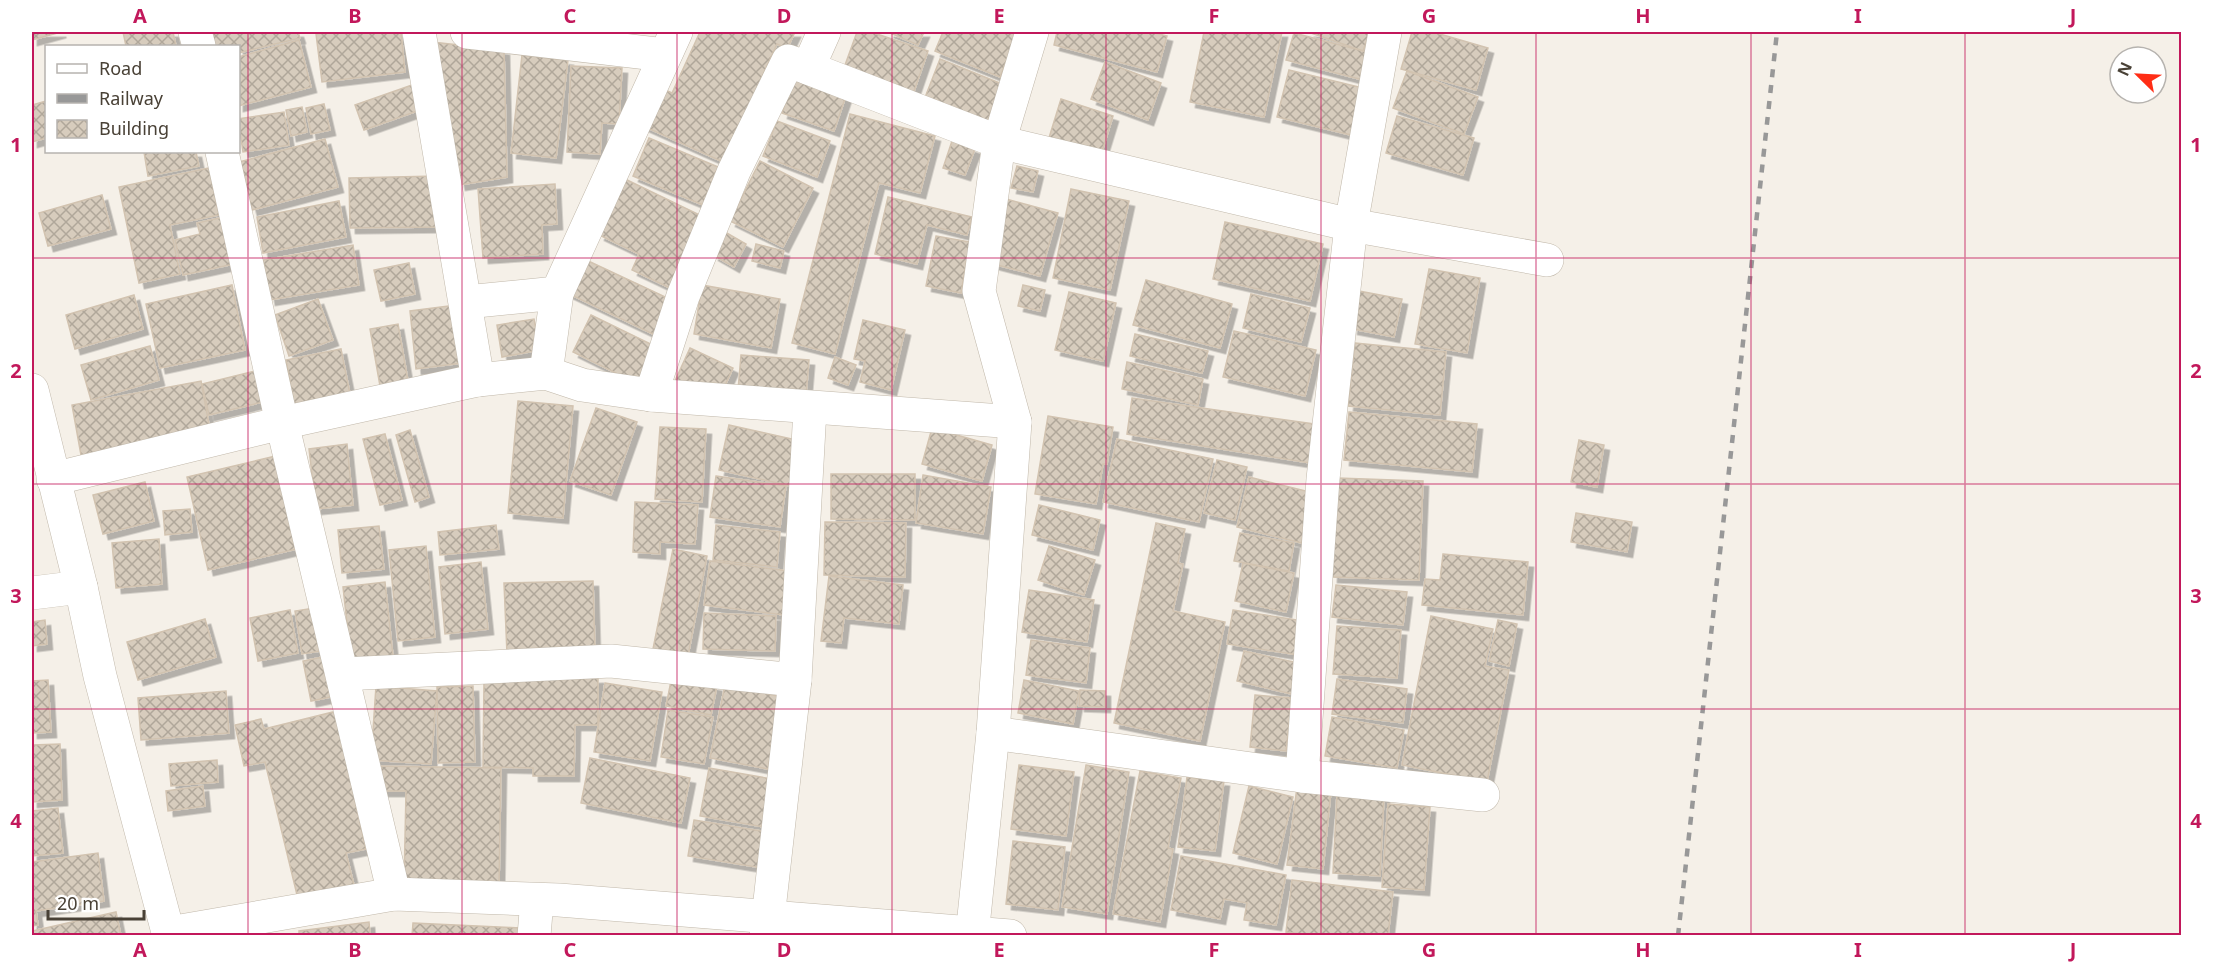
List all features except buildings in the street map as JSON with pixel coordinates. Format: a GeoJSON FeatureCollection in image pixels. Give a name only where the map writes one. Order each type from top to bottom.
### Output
{"type":"FeatureCollection","features":[{"type":"Feature","properties":{"kind":"street"},"geometry":{"type":"LineString","coordinates":[[419,32],[478,380]]}},
{"type":"Feature","properties":{"kind":"street"},"geometry":{"type":"LineString","coordinates":[[467,32],[670,43],[557,293],[546,373]]}},
{"type":"Feature","properties":{"kind":"street"},"geometry":{"type":"LineString","coordinates":[[808,68],[824,32]]}},
{"type":"Feature","properties":{"kind":"street"},"geometry":{"type":"LineString","coordinates":[[972,934],[993,733],[1016,422],[979,291],[999,142],[1032,32]]}},
{"type":"Feature","properties":{"kind":"street"},"geometry":{"type":"LineString","coordinates":[[1302,776],[1323,479],[1351,225],[1385,32]]}},
{"type":"Feature","properties":{"kind":"street"},"geometry":{"type":"LineString","coordinates":[[651,395],[683,296],[734,171],[788,61],[999,142],[1351,225],[1547,260]]}},
{"type":"Feature","properties":{"kind":"street"},"geometry":{"type":"LineString","coordinates":[[222,153],[282,423],[344,674],[394,894]]}},
{"type":"Feature","properties":{"kind":"street"},"geometry":{"type":"LineString","coordinates":[[466,302],[557,293]]}},
{"type":"Feature","properties":{"kind":"street"},"geometry":{"type":"LineString","coordinates":[[53,479],[282,423],[478,380],[546,373],[582,385],[651,395],[810,409],[1016,422]]}},
{"type":"Feature","properties":{"kind":"street"},"geometry":{"type":"LineString","coordinates":[[32,390],[81,587],[100,676],[169,934],[394,894],[537,900],[767,926],[1010,936]]}},
{"type":"Feature","properties":{"kind":"street"},"geometry":{"type":"LineString","coordinates":[[767,926],[795,680],[810,409]]}},
{"type":"Feature","properties":{"kind":"street"},"geometry":{"type":"LineString","coordinates":[[32,593],[81,587]]}},
{"type":"Feature","properties":{"kind":"street"},"geometry":{"type":"LineString","coordinates":[[344,674],[611,661],[795,680]]}},
{"type":"Feature","properties":{"kind":"street"},"geometry":{"type":"LineString","coordinates":[[993,733],[1302,776],[1483,795]]}},
{"type":"Feature","properties":{"kind":"street"},"geometry":{"type":"LineString","coordinates":[[534,936],[537,900]]}},
{"type":"Feature","properties":{"kind":"railway"},"geometry":{"type":"LineString","coordinates":[[1678,936],[1777,32]]}}]}
